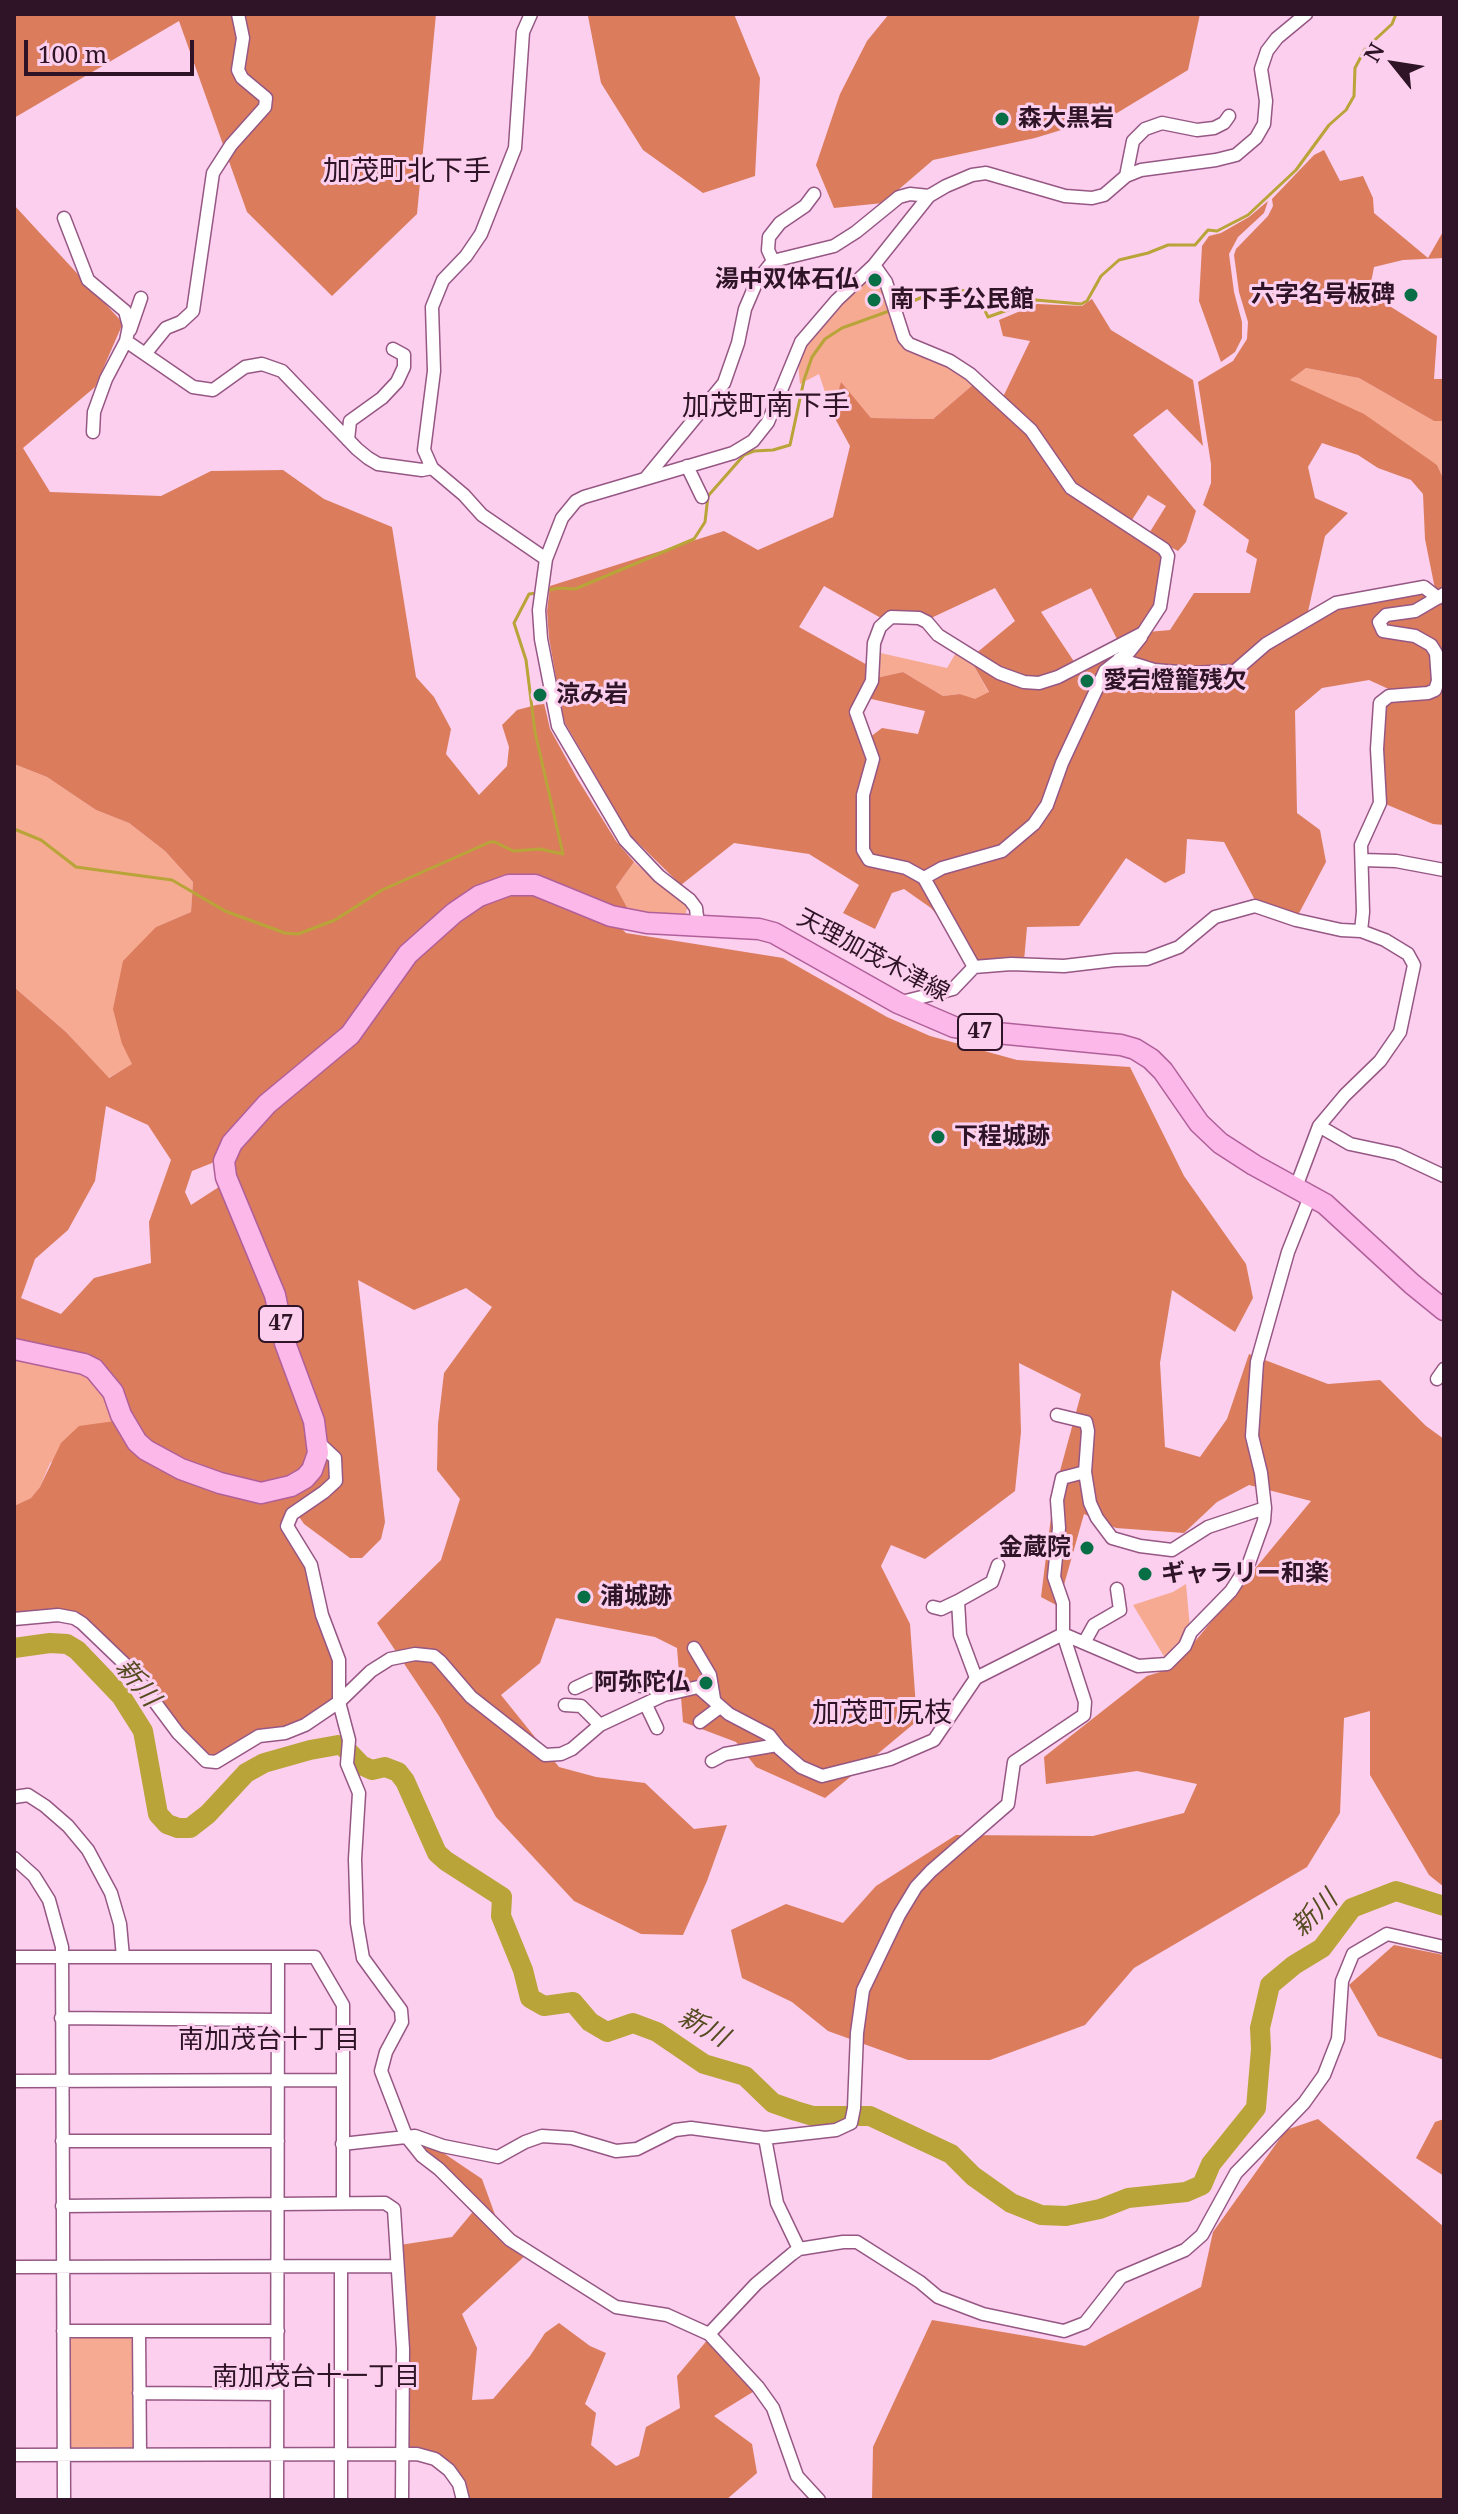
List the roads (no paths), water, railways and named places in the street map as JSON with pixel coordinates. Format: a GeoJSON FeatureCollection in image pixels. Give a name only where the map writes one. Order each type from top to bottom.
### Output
{"type":"FeatureCollection","features":[{"type":"Feature","properties":{"kind":"main road","name":"天理加茂木津線"},"geometry":{"type":"LineString","coordinates":[[319,1443],[309,1406],[285,1343],[275,1295],[223,1169],[224,1161],[232,1143],[288,1085],[350,1035],[408,954],[454,913],[493,889],[509,885],[535,885],[611,916],[647,923],[759,929],[774,933],[898,1003],[940,1023],[976,1031],[1135,1049],[1163,1071],[1199,1123],[1220,1143],[1254,1165],[1304,1190],[1339,1214],[1386,1261],[1443,1307]]}},
{"type":"Feature","properties":{"kind":"main road"},"geometry":{"type":"LineString","coordinates":[[14,1349],[84,1364],[94,1369],[113,1392],[129,1432],[146,1450],[181,1469],[220,1483],[261,1493],[291,1486],[312,1470],[319,1443]]}},
{"type":"Feature","properties":{"kind":"street"},"geometry":{"type":"LineString","coordinates":[[145,354],[166,328],[181,322],[193,311],[213,173],[231,145],[265,107],[266,98],[242,78],[238,70],[243,38],[238,14]]}},
{"type":"Feature","properties":{"kind":"street"},"geometry":{"type":"LineString","coordinates":[[531,14],[523,32],[515,148],[481,234],[466,256],[443,280],[432,307],[434,371],[424,450],[432,468],[482,515],[546,559]]}},
{"type":"Feature","properties":{"kind":"street"},"geometry":{"type":"LineString","coordinates":[[698,925],[696,908],[690,900],[659,876],[625,840],[558,726],[541,639],[539,610],[546,559],[562,518],[576,501],[738,451],[763,432],[801,342],[837,300],[874,265],[929,196],[972,175],[986,173],[1065,196],[1092,198],[1115,188],[1126,176],[1141,170],[1236,155],[1260,134],[1266,113],[1261,69],[1265,56],[1277,38],[1306,14]]}},
{"type":"Feature","properties":{"kind":"street"},"geometry":{"type":"LineString","coordinates":[[1126,176],[1133,141],[1145,129],[1162,123],[1197,130],[1214,128],[1229,116]]}},
{"type":"Feature","properties":{"kind":"street"},"geometry":{"type":"LineString","coordinates":[[773,261],[768,250],[769,237],[780,223],[805,206],[814,194]]}},
{"type":"Feature","properties":{"kind":"street"},"geometry":{"type":"LineString","coordinates":[[645,479],[724,383],[738,343],[745,309],[757,281],[773,261],[834,246],[899,197],[910,194],[929,196]]}},
{"type":"Feature","properties":{"kind":"street"},"geometry":{"type":"LineString","coordinates":[[64,218],[77,248],[83,273],[125,311],[129,326],[126,341]]}},
{"type":"Feature","properties":{"kind":"street"},"geometry":{"type":"LineString","coordinates":[[874,265],[882,274],[909,344],[959,366],[1000,399],[1031,430],[1071,488],[1164,549],[1168,556],[1160,607],[1139,642],[1105,671],[1062,763],[1047,805],[1034,824],[1002,851],[942,868],[924,878]]}},
{"type":"Feature","properties":{"kind":"street"},"geometry":{"type":"LineString","coordinates":[[93,432],[94,412],[126,341],[141,298]]}},
{"type":"Feature","properties":{"kind":"street"},"geometry":{"type":"LineString","coordinates":[[126,341],[193,387],[213,390],[245,367],[262,364],[282,371],[348,440],[378,464],[422,470],[432,468]]}},
{"type":"Feature","properties":{"kind":"street"},"geometry":{"type":"LineString","coordinates":[[348,440],[350,421],[382,398],[397,382],[404,367],[404,355],[393,349]]}},
{"type":"Feature","properties":{"kind":"street"},"geometry":{"type":"LineString","coordinates":[[687,466],[702,497]]}},
{"type":"Feature","properties":{"kind":"street"},"geometry":{"type":"LineString","coordinates":[[1119,659],[1154,670],[1191,673],[1235,671],[1266,644],[1336,603],[1424,587],[1441,596]]}},
{"type":"Feature","properties":{"kind":"street"},"geometry":{"type":"LineString","coordinates":[[1361,931],[1363,839],[1380,803],[1377,749],[1380,703],[1389,696],[1428,693],[1435,690],[1438,684],[1436,653],[1431,645],[1415,636],[1383,631],[1379,622],[1386,615],[1415,611],[1441,596]]}},
{"type":"Feature","properties":{"kind":"street"},"geometry":{"type":"LineString","coordinates":[[974,967],[924,878],[906,868],[869,860],[863,850],[863,795],[873,759],[856,712],[872,681],[874,643],[884,621],[891,617],[919,618],[938,635],[999,673],[1024,682],[1039,683],[1058,677],[1143,633]]}},
{"type":"Feature","properties":{"kind":"street"},"geometry":{"type":"LineString","coordinates":[[1362,860],[1396,861],[1444,870]]}},
{"type":"Feature","properties":{"kind":"street"},"geometry":{"type":"LineString","coordinates":[[898,1003],[953,989],[974,967],[1011,964],[1064,966],[1147,959],[1179,947],[1215,917],[1255,906],[1296,920],[1361,931],[1394,944],[1413,961],[1414,972],[1403,1023],[1391,1048],[1319,1126],[1257,1362],[1252,1436],[1265,1508],[1256,1550],[1231,1591],[1191,1632],[1185,1646],[1167,1664],[1138,1666],[1063,1634]]}},
{"type":"Feature","properties":{"kind":"street"},"geometry":{"type":"LineString","coordinates":[[1319,1126],[1350,1144],[1397,1154],[1444,1176]]}},
{"type":"Feature","properties":{"kind":"street"},"geometry":{"type":"LineString","coordinates":[[1057,1415],[1086,1422],[1085,1472],[1090,1503],[1112,1538],[1172,1550],[1208,1527],[1265,1508]]}},
{"type":"Feature","properties":{"kind":"street"},"geometry":{"type":"LineString","coordinates":[[319,1443],[335,1458],[336,1481],[292,1514],[287,1526],[315,1576],[322,1615],[339,1660],[339,1702],[349,1740],[347,1764],[359,1793],[355,1859],[357,1923],[363,1958],[401,2010],[402,2022],[386,2052],[381,2071],[406,2136],[422,2156],[510,2240],[616,2307],[667,2315],[709,2334],[773,2408],[797,2476],[819,2500]]}},
{"type":"Feature","properties":{"kind":"street"},"geometry":{"type":"LineString","coordinates":[[342,2144],[415,2136],[498,2157],[542,2136],[572,2138],[616,2151],[637,2149],[675,2130],[691,2128],[765,2138],[836,2130],[851,2123],[863,1990],[899,1915],[916,1887],[931,1871],[1008,1804],[1014,1762],[1084,1715],[1085,1702],[1063,1634],[1063,1603],[1054,1577],[1059,1528],[1057,1500],[1062,1478],[1085,1472]]}},
{"type":"Feature","properties":{"kind":"street"},"geometry":{"type":"LineString","coordinates":[[933,1607],[941,1609],[992,1582],[998,1565]]}},
{"type":"Feature","properties":{"kind":"street"},"geometry":{"type":"LineString","coordinates":[[1084,1643],[1094,1625],[1120,1610],[1117,1589]]}},
{"type":"Feature","properties":{"kind":"street"},"geometry":{"type":"LineString","coordinates":[[958,1601],[960,1635],[976,1678]]}},
{"type":"Feature","properties":{"kind":"street"},"geometry":{"type":"LineString","coordinates":[[14,1619],[58,1615],[82,1623],[131,1670],[178,1733],[206,1761],[216,1762],[259,1736],[285,1733],[305,1725],[339,1702],[390,1659],[415,1654],[434,1656],[471,1697],[545,1755],[561,1754],[572,1749],[600,1725],[664,1695],[698,1687],[729,1714],[769,1735],[801,1767],[822,1776],[890,1759],[934,1740],[976,1678],[1063,1634]]}},
{"type":"Feature","properties":{"kind":"street"},"geometry":{"type":"LineString","coordinates":[[694,1648],[710,1675],[718,1705]]}},
{"type":"Feature","properties":{"kind":"street"},"geometry":{"type":"LineString","coordinates":[[575,1688],[592,1680],[617,1681],[651,1687],[664,1695]]}},
{"type":"Feature","properties":{"kind":"street"},"geometry":{"type":"LineString","coordinates":[[565,1705],[581,1706],[600,1725]]}},
{"type":"Feature","properties":{"kind":"street"},"geometry":{"type":"LineString","coordinates":[[646,1705],[657,1728]]}},
{"type":"Feature","properties":{"kind":"street"},"geometry":{"type":"LineString","coordinates":[[700,1722],[718,1705]]}},
{"type":"Feature","properties":{"kind":"street"},"geometry":{"type":"LineString","coordinates":[[712,1761],[725,1754],[777,1745]]}},
{"type":"Feature","properties":{"kind":"street"},"geometry":{"type":"LineString","coordinates":[[14,1797],[28,1795],[45,1806],[68,1826],[88,1850],[105,1878],[116,1908],[123,1957]]}},
{"type":"Feature","properties":{"kind":"street"},"geometry":{"type":"LineString","coordinates":[[14,1858],[34,1876],[49,1900],[58,1927],[61,1957],[64,2500]]}},
{"type":"Feature","properties":{"kind":"street"},"geometry":{"type":"LineString","coordinates":[[709,2334],[777,2264],[799,2249],[857,2242],[938,2297],[983,2314],[1064,2331],[1085,2323],[1121,2277],[1185,2250],[1202,2235],[1236,2173],[1304,2103],[1324,2075],[1338,2039],[1342,1981],[1353,1954],[1387,1934],[1444,1947]]}},
{"type":"Feature","properties":{"kind":"street"},"geometry":{"type":"LineString","coordinates":[[14,1957],[315,1957],[343,2005],[343,2202]]}},
{"type":"Feature","properties":{"kind":"street"},"geometry":{"type":"LineString","coordinates":[[277,2500],[278,1957]]}},
{"type":"Feature","properties":{"kind":"street"},"geometry":{"type":"LineString","coordinates":[[61,2018],[278,2020]]}},
{"type":"Feature","properties":{"kind":"street"},"geometry":{"type":"LineString","coordinates":[[14,2081],[343,2080]]}},
{"type":"Feature","properties":{"kind":"street"},"geometry":{"type":"LineString","coordinates":[[765,2138],[777,2203],[799,2249]]}},
{"type":"Feature","properties":{"kind":"street"},"geometry":{"type":"LineString","coordinates":[[62,2141],[278,2141]]}},
{"type":"Feature","properties":{"kind":"street"},"geometry":{"type":"LineString","coordinates":[[62,2206],[343,2202],[385,2203],[394,2209],[403,2349],[402,2500]]}},
{"type":"Feature","properties":{"kind":"street"},"geometry":{"type":"LineString","coordinates":[[14,2267],[396,2266]]}},
{"type":"Feature","properties":{"kind":"street"},"geometry":{"type":"LineString","coordinates":[[341,2267],[341,2500]]}},
{"type":"Feature","properties":{"kind":"street"},"geometry":{"type":"LineString","coordinates":[[63,2331],[278,2331]]}},
{"type":"Feature","properties":{"kind":"street"},"geometry":{"type":"LineString","coordinates":[[139,2331],[140,2454]]}},
{"type":"Feature","properties":{"kind":"street"},"geometry":{"type":"LineString","coordinates":[[139,2393],[277,2394]]}},
{"type":"Feature","properties":{"kind":"street"},"geometry":{"type":"LineString","coordinates":[[14,2455],[341,2456],[402,2453],[426,2456],[443,2464],[455,2476],[463,2500]]}},
{"type":"Feature","properties":{"kind":"waterway"},"geometry":{"type":"LineString","coordinates":[[899,307],[946,287],[970,292],[982,304],[988,317],[1036,300],[1081,304],[1087,301],[1101,276],[1119,260],[1168,245],[1195,245],[1208,230],[1217,231],[1248,215],[1296,170],[1329,125],[1346,110],[1354,96],[1355,68],[1365,49],[1392,24],[1396,14]]}},
{"type":"Feature","properties":{"kind":"waterway"},"geometry":{"type":"LineString","coordinates":[[544,591],[575,589],[694,539],[705,522],[708,496],[744,455],[790,445],[804,380],[812,357],[825,339],[842,328],[892,310]]}},
{"type":"Feature","properties":{"kind":"waterway"},"geometry":{"type":"LineString","coordinates":[[14,829],[41,840],[76,867],[172,880],[225,911],[285,933],[298,934],[335,920],[382,890],[490,842],[513,851],[540,849],[563,854],[535,732],[526,660],[514,623],[529,594],[537,593]]}},
{"type":"Feature","properties":{"kind":"waterway","name":"新川"},"geometry":{"type":"LineString","coordinates":[[14,1648],[67,1644],[77,1650],[121,1696],[143,1731],[158,1814],[167,1824],[190,1828],[208,1814],[246,1773],[264,1763],[310,1750],[343,1746],[361,1765],[372,1770],[385,1767],[398,1772],[405,1781],[437,1853],[502,1897],[501,1916],[523,1970],[530,1998],[544,2006],[573,2002],[590,2022],[607,2032],[633,2023],[657,2032],[704,2064],[745,2076],[773,2103],[796,2111],[813,2116],[870,2116],[951,2154],[973,2176],[1011,2203],[1041,2215],[1066,2216],[1100,2209],[1128,2198],[1186,2192],[1202,2185],[1211,2164],[1256,2108],[1260,2028],[1270,1985],[1322,1948],[1352,1908],[1396,1891],[1444,1906]]}},
{"type":"Feature","properties":{"kind":"place","name":"森大黒岩"},"geometry":{"type":"Point","coordinates":[1002,119]}},
{"type":"Feature","properties":{"kind":"place","name":"湯中双体石仏"},"geometry":{"type":"Point","coordinates":[875,280]}},
{"type":"Feature","properties":{"kind":"place","name":"六字名号板碑"},"geometry":{"type":"Point","coordinates":[1411,295]}},
{"type":"Feature","properties":{"kind":"place","name":"南下手公民館"},"geometry":{"type":"Point","coordinates":[874,300]}},
{"type":"Feature","properties":{"kind":"place","name":"愛宕燈籠残欠"},"geometry":{"type":"Point","coordinates":[1087,681]}},
{"type":"Feature","properties":{"kind":"place","name":"涼み岩"},"geometry":{"type":"Point","coordinates":[540,695]}},
{"type":"Feature","properties":{"kind":"place","name":"下程城跡"},"geometry":{"type":"Point","coordinates":[938,1137]}},
{"type":"Feature","properties":{"kind":"place","name":"金蔵院"},"geometry":{"type":"Point","coordinates":[1087,1548]}},
{"type":"Feature","properties":{"kind":"place","name":"ギャラリー和楽"},"geometry":{"type":"Point","coordinates":[1145,1574]}},
{"type":"Feature","properties":{"kind":"place","name":"浦城跡"},"geometry":{"type":"Point","coordinates":[584,1597]}},
{"type":"Feature","properties":{"kind":"place","name":"阿弥陀仏"},"geometry":{"type":"Point","coordinates":[706,1683]}},
{"type":"Feature","properties":{"kind":"district","name":"加茂町北下手"},"geometry":{"type":"Point","coordinates":[407,172]}},
{"type":"Feature","properties":{"kind":"district","name":"加茂町南下手"},"geometry":{"type":"Point","coordinates":[766,407]}},
{"type":"Feature","properties":{"kind":"district","name":"加茂町尻枝"},"geometry":{"type":"Point","coordinates":[882,1714]}},
{"type":"Feature","properties":{"kind":"district","name":"南加茂台十丁目"},"geometry":{"type":"Point","coordinates":[269,2041]}},
{"type":"Feature","properties":{"kind":"district","name":"南加茂台十一丁目"},"geometry":{"type":"Point","coordinates":[316,2378]}}]}
